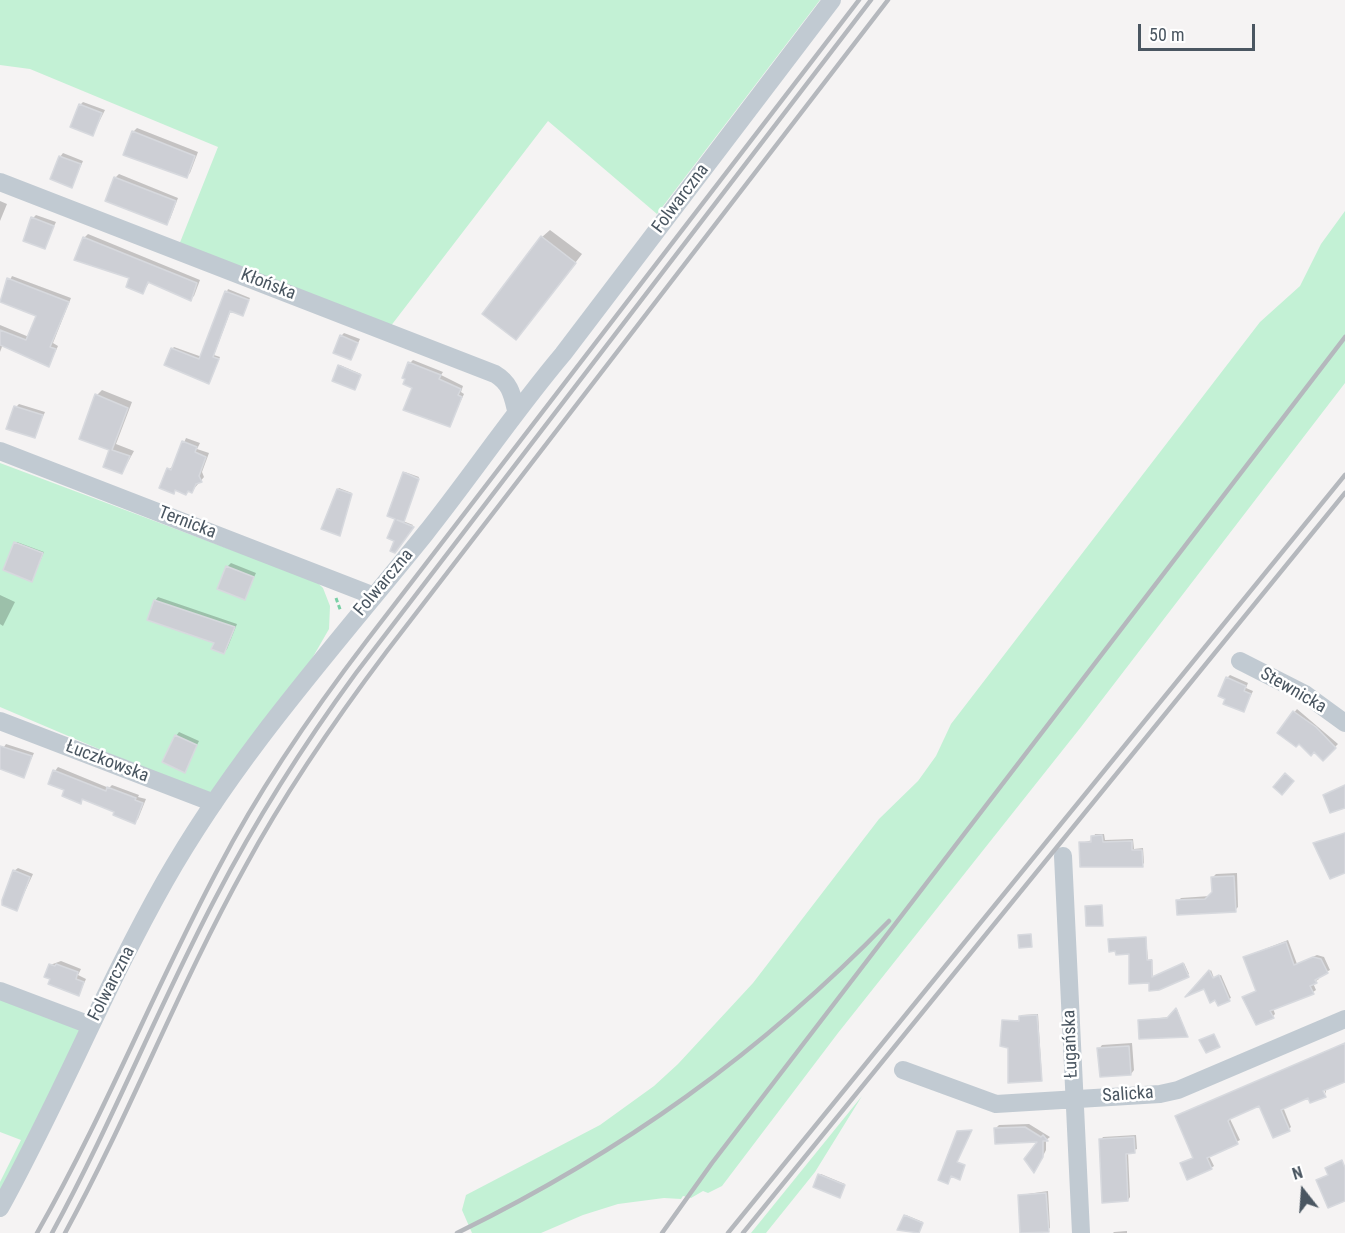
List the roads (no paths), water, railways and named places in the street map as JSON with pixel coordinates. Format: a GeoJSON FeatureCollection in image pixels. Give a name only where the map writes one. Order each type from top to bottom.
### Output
{"type":"FeatureCollection","features":[{"type":"Feature","properties":{"kind":"street","name":"Folwarczna"},"geometry":{"type":"LineString","coordinates":[[0,1208],[27,1158],[90,1025],[166,880],[214,803],[272,722],[427,531],[516,410],[570,345],[832,0]]}},
{"type":"Feature","properties":{"kind":"street","name":"Kłońska"},"geometry":{"type":"LineString","coordinates":[[0,182],[495,374],[511,389],[516,410]]}},
{"type":"Feature","properties":{"kind":"street","name":"Ternicka"},"geometry":{"type":"LineString","coordinates":[[0,451],[374,596]]}},
{"type":"Feature","properties":{"kind":"street","name":"Stewnicka"},"geometry":{"type":"LineString","coordinates":[[1240,661],[1305,693],[1345,723]]}},
{"type":"Feature","properties":{"kind":"street","name":"Łuczkowska"},"geometry":{"type":"LineString","coordinates":[[0,721],[214,803]]}},
{"type":"Feature","properties":{"kind":"street","name":"Ługańska"},"geometry":{"type":"LineString","coordinates":[[1063,856],[1081,1233]]}},
{"type":"Feature","properties":{"kind":"street"},"geometry":{"type":"LineString","coordinates":[[0,991],[90,1025]]}},
{"type":"Feature","properties":{"kind":"street","name":"Salicka"},"geometry":{"type":"LineString","coordinates":[[903,1070],[996,1104],[1178,1090],[1345,1019]]}},
{"type":"Feature","properties":{"kind":"railway"},"geometry":{"type":"LineString","coordinates":[[37,1233],[108,1097],[173,958],[219,867],[252,807],[289,750],[368,639],[859,0]]}},
{"type":"Feature","properties":{"kind":"railway"},"geometry":{"type":"LineString","coordinates":[[52,1233],[95,1150],[174,980],[216,897],[265,810],[300,754],[356,673],[871,0]]}},
{"type":"Feature","properties":{"kind":"railway"},"geometry":{"type":"LineString","coordinates":[[65,1233],[89,1188],[221,912],[277,811],[312,756],[387,651],[888,0]]}},
{"type":"Feature","properties":{"kind":"railway"},"geometry":{"type":"LineString","coordinates":[[662,1233],[712,1163],[1345,337]]}},
{"type":"Feature","properties":{"kind":"railway"},"geometry":{"type":"LineString","coordinates":[[728,1233],[1345,475]]}},
{"type":"Feature","properties":{"kind":"railway"},"geometry":{"type":"LineString","coordinates":[[743,1233],[1345,493]]}},
{"type":"Feature","properties":{"kind":"railway"},"geometry":{"type":"LineString","coordinates":[[457,1233],[576,1169],[687,1096],[791,1014],[889,921]]}}]}
